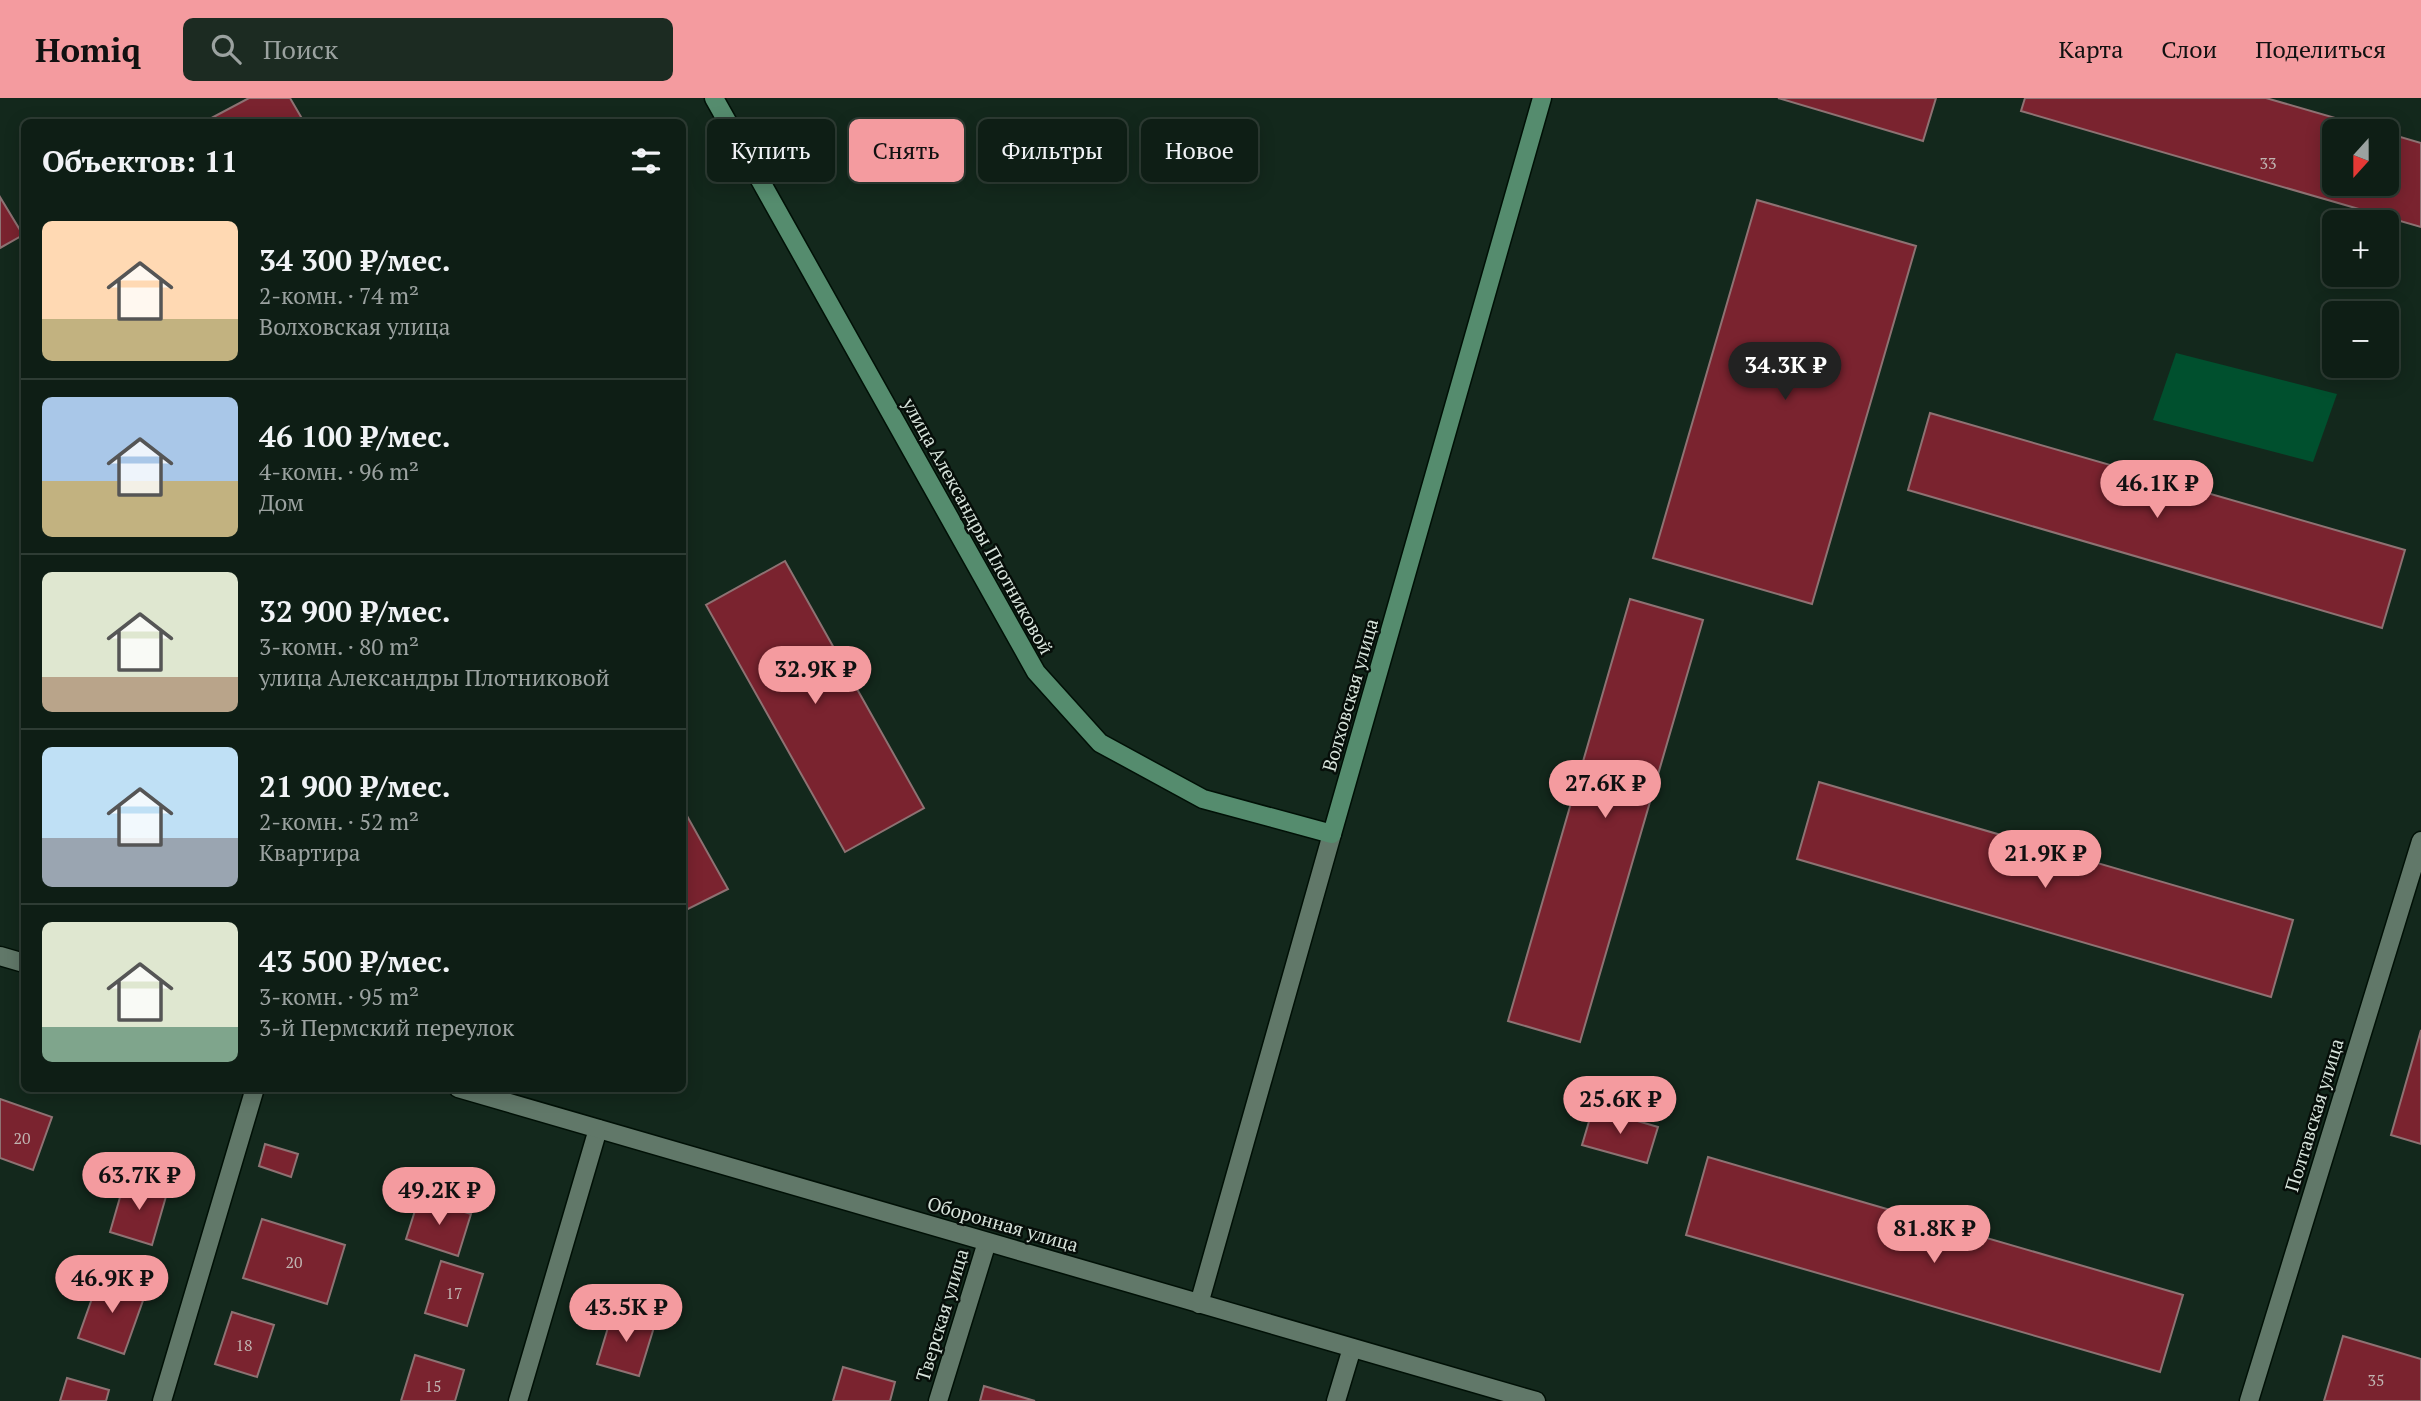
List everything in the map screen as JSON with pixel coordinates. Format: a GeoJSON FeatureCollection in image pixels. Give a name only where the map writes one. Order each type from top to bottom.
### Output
{"type":"FeatureCollection","features":[{"type":"Feature","properties":{"kind":"main road","name":"улица Александры Плотниковой"},"geometry":{"type":"LineString","coordinates":[[714,98],[1036,672],[1100,743],[1203,799],[1332,834]]}},
{"type":"Feature","properties":{"kind":"main road","name":"Волховская улица"},"geometry":{"type":"LineString","coordinates":[[1332,834],[1542,98]]}},
{"type":"Feature","properties":{"kind":"street","name":"Волховская улица"},"geometry":{"type":"LineString","coordinates":[[1199,1304],[1332,834]]}},
{"type":"Feature","properties":{"kind":"street","name":"Полтавская улица"},"geometry":{"type":"LineString","coordinates":[[2249,1401],[2421,842]]}},
{"type":"Feature","properties":{"kind":"street"},"geometry":{"type":"LineString","coordinates":[[0,956],[21,962]]}},
{"type":"Feature","properties":{"kind":"street"},"geometry":{"type":"LineString","coordinates":[[162,1401],[254,1092]]}},
{"type":"Feature","properties":{"kind":"street","name":"Оборонная улица"},"geometry":{"type":"LineString","coordinates":[[471,1092],[1536,1401]]}},
{"type":"Feature","properties":{"kind":"street"},"geometry":{"type":"LineString","coordinates":[[518,1401],[598,1129]]}},
{"type":"Feature","properties":{"kind":"street","name":"Тверская улица"},"geometry":{"type":"LineString","coordinates":[[938,1401],[987,1242]]}},
{"type":"Feature","properties":{"kind":"street"},"geometry":{"type":"LineString","coordinates":[[1336,1401],[1352,1348]]}},
{"type":"Feature","properties":{"kind":"green space"},"geometry":{"type":"Polygon","coordinates":[[[2176,353],[2337,394],[2313,462],[2153,420],[2176,353]]]}},
{"type":"Feature","properties":{"kind":"building"},"geometry":{"type":"Polygon","coordinates":[[[249,98],[290,98],[302,119],[210,119],[249,98]]]}},
{"type":"Feature","properties":{"kind":"building"},"geometry":{"type":"Polygon","coordinates":[[[1778,98],[1936,98],[1923,141],[1778,98]]]}},
{"type":"Feature","properties":{"kind":"building"},"geometry":{"type":"Polygon","coordinates":[[[2025,98],[2266,98],[2339,119],[2322,119],[2322,196],[2399,196],[2399,137],[2421,143],[2421,227],[2399,221],[2399,210],[2362,210],[2021,111],[2025,98]]]}},
{"type":"Feature","properties":{"kind":"building"},"geometry":{"type":"Polygon","coordinates":[[[0,197],[21,236],[0,248],[0,197]]]}},
{"type":"Feature","properties":{"kind":"building"},"geometry":{"type":"Polygon","coordinates":[[[1757,200],[1916,246],[1812,604],[1653,558],[1757,200]]]}},
{"type":"Feature","properties":{"kind":"building"},"geometry":{"type":"Polygon","coordinates":[[[1930,413],[2405,550],[2382,628],[1908,490],[1930,413]]]}},
{"type":"Feature","properties":{"kind":"building"},"geometry":{"type":"Polygon","coordinates":[[[785,561],[924,808],[845,852],[706,605],[785,561]]]}},
{"type":"Feature","properties":{"kind":"building"},"geometry":{"type":"Polygon","coordinates":[[[1630,599],[1703,620],[1580,1042],[1508,1021],[1630,599]]]}},
{"type":"Feature","properties":{"kind":"building"},"geometry":{"type":"Polygon","coordinates":[[[1819,782],[2293,920],[2271,997],[1797,859],[1819,782]]]}},
{"type":"Feature","properties":{"kind":"building"},"geometry":{"type":"Polygon","coordinates":[[[686,814],[728,889],[686,910],[686,814]]]}},
{"type":"Feature","properties":{"kind":"building"},"geometry":{"type":"Polygon","coordinates":[[[2421,1030],[2421,1144],[2391,1135],[2421,1030]]]}},
{"type":"Feature","properties":{"kind":"building"},"geometry":{"type":"Polygon","coordinates":[[[0,1099],[52,1117],[33,1170],[0,1158],[0,1099]]]}},
{"type":"Feature","properties":{"kind":"building"},"geometry":{"type":"Polygon","coordinates":[[[1593,1108],[1658,1127],[1647,1163],[1582,1145],[1593,1108]]]}},
{"type":"Feature","properties":{"kind":"building"},"geometry":{"type":"Polygon","coordinates":[[[265,1144],[298,1154],[291,1177],[259,1166],[265,1144]]]}},
{"type":"Feature","properties":{"kind":"building"},"geometry":{"type":"Polygon","coordinates":[[[1708,1157],[2183,1295],[2160,1372],[1686,1235],[1708,1157]]]}},
{"type":"Feature","properties":{"kind":"building"},"geometry":{"type":"Polygon","coordinates":[[[125,1180],[167,1193],[152,1245],[110,1232],[125,1180]]]}},
{"type":"Feature","properties":{"kind":"building"},"geometry":{"type":"Polygon","coordinates":[[[419,1198],[471,1214],[458,1256],[406,1239],[419,1198]]]}},
{"type":"Feature","properties":{"kind":"building"},"geometry":{"type":"Polygon","coordinates":[[[262,1219],[345,1245],[327,1304],[243,1278],[262,1219]]]}},
{"type":"Feature","properties":{"kind":"building"},"geometry":{"type":"Polygon","coordinates":[[[441,1261],[483,1274],[467,1326],[425,1313],[441,1261]]]}},
{"type":"Feature","properties":{"kind":"building"},"geometry":{"type":"Polygon","coordinates":[[[100,1276],[146,1292],[124,1354],[78,1338],[100,1276]]]}},
{"type":"Feature","properties":{"kind":"building"},"geometry":{"type":"Polygon","coordinates":[[[613,1311],[655,1324],[639,1376],[597,1364],[613,1311]]]}},
{"type":"Feature","properties":{"kind":"building"},"geometry":{"type":"Polygon","coordinates":[[[232,1312],[274,1325],[257,1377],[215,1364],[232,1312]]]}},
{"type":"Feature","properties":{"kind":"building"},"geometry":{"type":"Polygon","coordinates":[[[2343,1336],[2421,1359],[2421,1401],[2324,1401],[2343,1336]]]}},
{"type":"Feature","properties":{"kind":"building"},"geometry":{"type":"Polygon","coordinates":[[[415,1355],[464,1370],[455,1401],[401,1401],[415,1355]]]}},
{"type":"Feature","properties":{"kind":"building"},"geometry":{"type":"Polygon","coordinates":[[[843,1367],[895,1382],[890,1401],[833,1401],[843,1367]]]}},
{"type":"Feature","properties":{"kind":"building"},"geometry":{"type":"Polygon","coordinates":[[[67,1378],[109,1390],[106,1401],[60,1401],[67,1378]]]}},
{"type":"Feature","properties":{"kind":"building"},"geometry":{"type":"Polygon","coordinates":[[[984,1386],[1035,1401],[980,1401],[984,1386]]]}}]}
